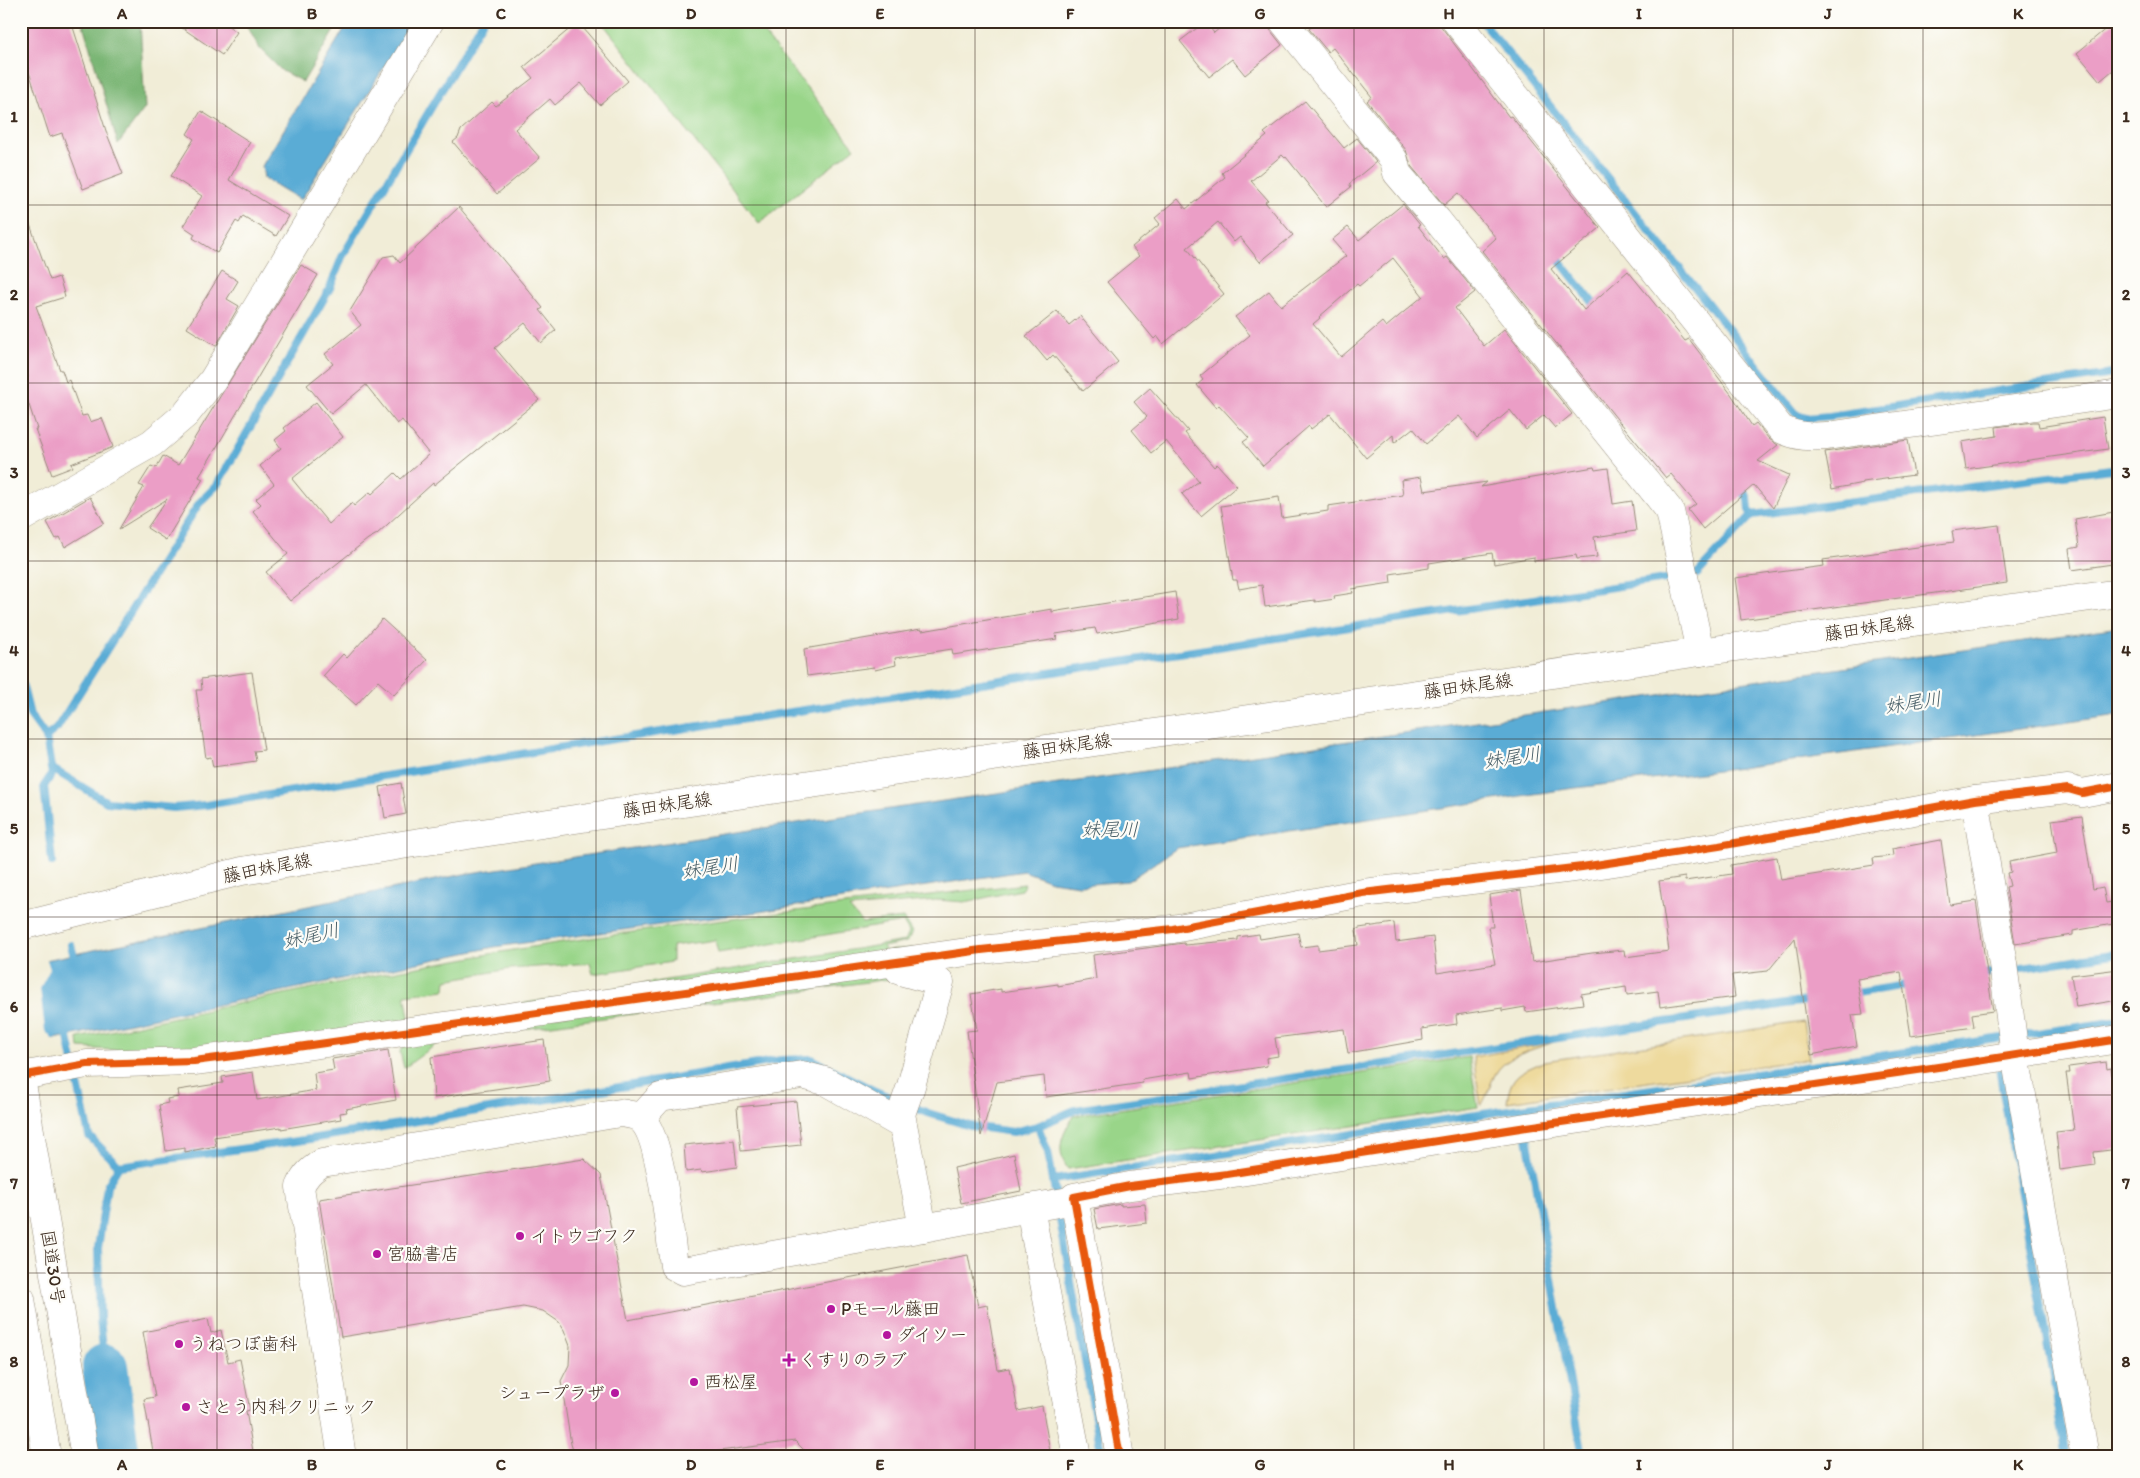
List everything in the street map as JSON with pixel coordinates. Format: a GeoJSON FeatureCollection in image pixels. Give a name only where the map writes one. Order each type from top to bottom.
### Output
{"type":"FeatureCollection","features":[{"type":"Feature","properties":{"kind":"main road"},"geometry":{"type":"LineString","coordinates":[[21,518],[152,443],[186,414],[214,380],[430,21]]}},
{"type":"Feature","properties":{"kind":"main road"},"geometry":{"type":"LineString","coordinates":[[1283,21],[1394,160],[1397,173],[1670,510],[1700,652]]}},
{"type":"Feature","properties":{"kind":"main road"},"geometry":{"type":"LineString","coordinates":[[1456,21],[1781,429],[1806,438],[1827,436],[2119,394]]}},
{"type":"Feature","properties":{"kind":"main road","name":"藤田妹尾線"},"geometry":{"type":"LineString","coordinates":[[21,926],[242,871],[404,844],[1700,652],[2119,593]]}},
{"type":"Feature","properties":{"kind":"main road"},"geometry":{"type":"LineString","coordinates":[[21,1077],[74,1066],[222,1058],[893,962],[1173,928],[1362,893],[1582,867],[1719,846],[1975,800],[2068,789],[2082,793],[2119,786]]}},
{"type":"Feature","properties":{"kind":"main road"},"geometry":{"type":"LineString","coordinates":[[1975,800],[2004,971],[2007,1048],[2085,1457]]}},
{"type":"Feature","properties":{"kind":"main road"},"geometry":{"type":"LineString","coordinates":[[923,1228],[901,1120],[940,982],[981,950]]}},
{"type":"Feature","properties":{"kind":"main road"},"geometry":{"type":"LineString","coordinates":[[893,962],[900,971],[940,982]]}},
{"type":"Feature","properties":{"kind":"main road"},"geometry":{"type":"LineString","coordinates":[[342,1457],[300,1187],[310,1170],[322,1163],[620,1113],[641,1118],[650,1130],[657,1152],[674,1266],[682,1271],[1054,1204],[1074,1197],[1130,1186],[1227,1174],[2007,1048],[2119,1039]]}},
{"type":"Feature","properties":{"kind":"main road"},"geometry":{"type":"LineString","coordinates":[[641,1118],[660,1097],[802,1075],[825,1081],[901,1120]]}},
{"type":"Feature","properties":{"kind":"main road","name":"国道30号"},"geometry":{"type":"LineString","coordinates":[[21,1077],[84,1457]]}},
{"type":"Feature","properties":{"kind":"main road"},"geometry":{"type":"LineString","coordinates":[[1054,1204],[1077,1457]]}},
{"type":"Feature","properties":{"kind":"main road"},"geometry":{"type":"LineString","coordinates":[[1054,1204],[1120,1457]]}},
{"type":"Feature","properties":{"kind":"main road","name":"国道30号"},"geometry":{"type":"LineString","coordinates":[[21,1299],[47,1457]]}},
{"type":"Feature","properties":{"kind":"green space"},"geometry":{"type":"Polygon","coordinates":[[[82,21],[140,21],[145,108],[118,144],[82,21]]]}},
{"type":"Feature","properties":{"kind":"green space"},"geometry":{"type":"Polygon","coordinates":[[[244,21],[335,21],[338,24],[303,82],[282,71],[260,49],[244,21]]]}},
{"type":"Feature","properties":{"kind":"green space"},"geometry":{"type":"Polygon","coordinates":[[[601,21],[754,21],[855,148],[759,223],[601,21]]]}},
{"type":"Feature","properties":{"kind":"green space"},"geometry":{"type":"Polygon","coordinates":[[[1025,884],[1021,890],[965,902],[936,900],[849,908],[862,923],[903,918],[912,932],[907,942],[883,947],[886,951],[913,948],[914,951],[726,976],[216,1053],[166,1053],[79,1048],[78,1038],[317,987],[496,953],[673,927],[1025,884]],[[903,922],[718,953],[715,940],[672,946],[672,962],[593,974],[590,963],[510,969],[446,980],[445,990],[405,995],[410,1022],[905,941],[909,932],[903,922]]]}},
{"type":"Feature","properties":{"kind":"green space"},"geometry":{"type":"Polygon","coordinates":[[[887,970],[889,979],[442,1040],[404,1068],[400,1052],[406,1037],[887,970]]]}},
{"type":"Feature","properties":{"kind":"green space"},"geometry":{"type":"Polygon","coordinates":[[[1469,1057],[1478,1107],[1068,1169],[1061,1155],[1063,1136],[1073,1116],[1469,1057]]]}},
{"type":"Feature","properties":{"kind":"sand"},"geometry":{"type":"Polygon","coordinates":[[[1803,1022],[1809,1059],[1507,1102],[1514,1079],[1529,1068],[1545,1061],[1803,1022]]]}},
{"type":"Feature","properties":{"kind":"sand"},"geometry":{"type":"Polygon","coordinates":[[[1554,1042],[1522,1053],[1501,1067],[1496,1073],[1481,1106],[1473,1057],[1554,1042]]]}},
{"type":"Feature","properties":{"kind":"water"},"geometry":{"type":"Polygon","coordinates":[[[349,21],[393,21],[408,29],[301,200],[264,178],[262,166],[349,21]]]}},
{"type":"Feature","properties":{"kind":"water","name":"妹尾川"},"geometry":{"type":"Polygon","coordinates":[[[2119,627],[2119,715],[1726,770],[1567,789],[1177,848],[1128,881],[1079,885],[1051,881],[1024,871],[758,912],[494,947],[21,1046],[21,965],[464,874],[822,819],[2119,627]]]}},
{"type":"Feature","properties":{"kind":"pier"},"geometry":{"type":"Polygon","coordinates":[[[46,957],[50,969],[40,988],[45,1031],[55,1042],[21,1048],[21,963],[46,957]]]}},
{"type":"Feature","properties":{"kind":"building"},"geometry":{"type":"Polygon","coordinates":[[[21,21],[71,21],[107,134],[123,174],[83,189],[62,133],[50,137],[21,47],[21,21]]]}},
{"type":"Feature","properties":{"kind":"building"},"geometry":{"type":"Polygon","coordinates":[[[172,21],[221,21],[237,32],[222,55],[172,21]]]}},
{"type":"Feature","properties":{"kind":"building"},"geometry":{"type":"Polygon","coordinates":[[[1228,21],[1268,21],[1271,31],[1282,45],[1245,75],[1232,59],[1209,77],[1180,41],[1205,22],[1214,33],[1228,21]]]}},
{"type":"Feature","properties":{"kind":"building"},"geometry":{"type":"Polygon","coordinates":[[[1319,21],[1437,21],[1509,117],[1511,116],[1600,228],[1551,269],[1584,310],[1628,271],[1685,341],[1689,339],[1731,394],[1752,426],[1756,423],[1769,439],[1778,445],[1758,461],[1789,475],[1773,508],[1754,485],[1703,529],[1688,510],[1696,504],[1671,474],[1666,478],[1482,251],[1496,238],[1458,193],[1444,205],[1411,166],[1406,150],[1367,101],[1372,97],[1333,48],[1328,52],[1309,29],[1319,21]]]}},
{"type":"Feature","properties":{"kind":"building"},"geometry":{"type":"Polygon","coordinates":[[[2115,21],[2119,21],[2119,65],[2100,81],[2077,53],[2115,21]]]}},
{"type":"Feature","properties":{"kind":"building"},"geometry":{"type":"Polygon","coordinates":[[[578,22],[628,81],[600,105],[581,83],[555,105],[550,99],[515,129],[540,158],[497,194],[453,142],[458,138],[461,130],[492,102],[496,106],[533,78],[524,67],[578,22]]]}},
{"type":"Feature","properties":{"kind":"building"},"geometry":{"type":"Polygon","coordinates":[[[1305,101],[1344,148],[1357,138],[1376,162],[1349,184],[1351,187],[1326,207],[1286,157],[1282,155],[1251,181],[1268,200],[1265,202],[1293,235],[1260,262],[1240,237],[1234,242],[1218,222],[1187,248],[1224,294],[1163,344],[1157,336],[1154,339],[1107,282],[1139,256],[1132,247],[1160,224],[1155,218],[1178,199],[1186,209],[1225,177],[1222,173],[1267,136],[1264,133],[1305,101]]]}},
{"type":"Feature","properties":{"kind":"building"},"geometry":{"type":"Polygon","coordinates":[[[201,111],[250,142],[229,180],[288,216],[276,236],[243,216],[239,223],[236,221],[217,253],[193,238],[195,234],[183,226],[202,196],[171,176],[194,139],[187,134],[201,111]]]}},
{"type":"Feature","properties":{"kind":"building"},"geometry":{"type":"Polygon","coordinates":[[[1403,204],[1444,259],[1447,257],[1475,292],[1455,308],[1484,346],[1504,329],[1572,414],[1555,428],[1544,415],[1526,430],[1510,410],[1477,438],[1459,416],[1426,444],[1413,428],[1394,443],[1393,435],[1366,458],[1330,414],[1311,429],[1309,426],[1263,466],[1243,442],[1249,438],[1219,405],[1216,408],[1197,385],[1203,380],[1200,376],[1250,335],[1235,317],[1269,291],[1281,306],[1346,256],[1332,240],[1348,227],[1359,240],[1403,204]],[[1393,258],[1359,286],[1357,284],[1313,324],[1341,357],[1382,322],[1386,327],[1423,296],[1393,258]]]}},
{"type":"Feature","properties":{"kind":"building"},"geometry":{"type":"Polygon","coordinates":[[[459,207],[543,308],[540,310],[556,330],[541,343],[525,323],[495,348],[539,400],[434,485],[433,483],[377,534],[368,539],[290,601],[266,572],[288,554],[253,511],[261,504],[256,499],[274,484],[260,466],[281,448],[275,440],[286,431],[284,428],[316,402],[343,437],[292,479],[329,524],[352,503],[354,506],[370,492],[372,494],[395,473],[401,479],[429,454],[402,420],[397,424],[366,385],[331,414],[307,385],[333,364],[325,354],[361,325],[350,311],[383,257],[394,255],[400,263],[459,207]]]}},
{"type":"Feature","properties":{"kind":"building"},"geometry":{"type":"Polygon","coordinates":[[[21,208],[24,208],[50,280],[59,277],[65,297],[36,306],[60,370],[62,370],[66,382],[69,380],[82,416],[87,415],[90,422],[102,418],[113,447],[71,464],[73,467],[52,475],[35,429],[37,429],[21,381],[28,377],[21,358],[21,208]]]}},
{"type":"Feature","properties":{"kind":"building"},"geometry":{"type":"Polygon","coordinates":[[[301,265],[318,275],[199,477],[203,479],[166,540],[147,528],[167,499],[119,529],[144,487],[139,485],[151,466],[156,468],[163,456],[178,465],[301,265]]]}},
{"type":"Feature","properties":{"kind":"building"},"geometry":{"type":"Polygon","coordinates":[[[222,271],[238,281],[227,299],[239,306],[216,346],[187,328],[222,271]]]}},
{"type":"Feature","properties":{"kind":"building"},"geometry":{"type":"Polygon","coordinates":[[[1057,311],[1069,325],[1080,316],[1118,362],[1083,391],[1053,355],[1047,361],[1026,336],[1057,311]]]}},
{"type":"Feature","properties":{"kind":"building"},"geometry":{"type":"Polygon","coordinates":[[[1150,388],[1188,431],[1185,433],[1214,467],[1217,464],[1237,486],[1201,516],[1182,494],[1199,481],[1166,441],[1151,453],[1132,430],[1147,417],[1134,402],[1150,388]]]}},
{"type":"Feature","properties":{"kind":"building"},"geometry":{"type":"Polygon","coordinates":[[[2103,417],[2108,449],[1966,469],[1962,442],[1997,436],[1996,427],[2038,422],[2039,427],[2103,417]]]}},
{"type":"Feature","properties":{"kind":"building"},"geometry":{"type":"Polygon","coordinates":[[[1908,440],[1914,475],[1863,482],[1832,489],[1825,452],[1908,440]]]}},
{"type":"Feature","properties":{"kind":"building"},"geometry":{"type":"Polygon","coordinates":[[[1594,467],[1595,470],[1608,468],[1613,504],[1632,501],[1636,531],[1594,537],[1597,557],[1577,559],[1576,555],[1534,561],[1534,557],[1494,564],[1492,553],[1429,563],[1429,568],[1390,574],[1391,583],[1352,589],[1353,593],[1334,596],[1335,599],[1265,607],[1262,585],[1239,589],[1237,580],[1233,580],[1221,506],[1279,497],[1282,518],[1328,511],[1328,506],[1403,495],[1401,480],[1421,477],[1424,491],[1487,482],[1481,487],[1594,467]]]}},
{"type":"Feature","properties":{"kind":"building"},"geometry":{"type":"Polygon","coordinates":[[[90,497],[104,523],[65,547],[60,537],[56,539],[47,522],[90,497]]]}},
{"type":"Feature","properties":{"kind":"building"},"geometry":{"type":"Polygon","coordinates":[[[2119,511],[2119,563],[2072,570],[2069,549],[2079,547],[2075,519],[2119,511]]]}},
{"type":"Feature","properties":{"kind":"building"},"geometry":{"type":"Polygon","coordinates":[[[1999,525],[2007,583],[1741,620],[1735,578],[1824,566],[1823,560],[1954,542],[1952,531],[1999,525]]]}},
{"type":"Feature","properties":{"kind":"building"},"geometry":{"type":"Polygon","coordinates":[[[1175,592],[1179,619],[1097,634],[1095,628],[1056,634],[1057,639],[953,655],[952,649],[895,658],[896,665],[875,670],[874,667],[807,676],[804,649],[921,629],[922,631],[1052,609],[1052,612],[1175,592]]]}},
{"type":"Feature","properties":{"kind":"building"},"geometry":{"type":"Polygon","coordinates":[[[382,619],[427,660],[394,695],[378,681],[356,705],[323,676],[343,654],[347,658],[382,619]]]}},
{"type":"Feature","properties":{"kind":"building"},"geometry":{"type":"Polygon","coordinates":[[[252,672],[264,750],[254,751],[256,761],[213,767],[211,757],[206,758],[196,690],[202,690],[201,679],[252,672]]]}},
{"type":"Feature","properties":{"kind":"building"},"geometry":{"type":"Polygon","coordinates":[[[401,783],[406,814],[385,818],[380,787],[401,783]]]}},
{"type":"Feature","properties":{"kind":"building"},"geometry":{"type":"Polygon","coordinates":[[[2082,816],[2093,889],[2103,887],[2106,903],[2119,901],[2119,923],[2073,931],[2073,935],[2015,944],[2006,887],[2010,886],[2007,873],[2011,872],[2009,862],[2057,853],[2052,820],[2082,816]]]}},
{"type":"Feature","properties":{"kind":"building"},"geometry":{"type":"Polygon","coordinates":[[[1941,840],[1950,905],[1976,901],[1993,1011],[1972,1014],[1974,1027],[1911,1036],[1901,972],[1857,979],[1863,1014],[1852,1015],[1857,1046],[1811,1055],[1795,938],[1768,971],[1732,975],[1735,997],[1660,1007],[1658,991],[1627,995],[1626,987],[1581,994],[1583,1004],[1526,1012],[1525,1007],[1502,1011],[1502,1008],[1456,1015],[1457,1024],[1422,1029],[1423,1040],[1348,1053],[1344,1029],[1275,1038],[1278,1056],[1266,1058],[1267,1066],[1192,1078],[1191,1072],[1142,1080],[1143,1083],[1046,1097],[1044,1076],[997,1082],[981,1136],[967,1031],[977,1030],[971,994],[1001,989],[1001,992],[1058,984],[1058,986],[1096,979],[1093,955],[1184,943],[1185,945],[1238,940],[1238,937],[1259,934],[1260,939],[1298,933],[1301,947],[1318,945],[1318,950],[1358,945],[1356,930],[1359,928],[1394,923],[1396,942],[1433,937],[1437,973],[1495,964],[1488,927],[1493,927],[1489,895],[1521,890],[1532,962],[1624,950],[1625,957],[1669,951],[1659,881],[1685,877],[1685,881],[1732,874],[1731,865],[1777,857],[1781,880],[1874,865],[1873,858],[1893,856],[1892,849],[1941,840]]]}},
{"type":"Feature","properties":{"kind":"building"},"geometry":{"type":"Polygon","coordinates":[[[2119,969],[2119,1000],[2076,1007],[2071,975],[2119,969]]]}},
{"type":"Feature","properties":{"kind":"building"},"geometry":{"type":"Polygon","coordinates":[[[544,1040],[550,1081],[434,1098],[431,1057],[544,1040]]]}},
{"type":"Feature","properties":{"kind":"building"},"geometry":{"type":"Polygon","coordinates":[[[388,1050],[396,1100],[346,1109],[347,1112],[340,1113],[341,1119],[214,1137],[216,1146],[185,1152],[185,1148],[166,1151],[159,1105],[168,1103],[167,1099],[179,1097],[178,1090],[223,1083],[222,1077],[253,1072],[257,1100],[316,1090],[314,1073],[334,1070],[332,1059],[388,1050]]]}},
{"type":"Feature","properties":{"kind":"building"},"geometry":{"type":"Polygon","coordinates":[[[2106,1062],[2107,1069],[2111,1068],[2114,1089],[2119,1088],[2119,1149],[2094,1152],[2095,1165],[2060,1170],[2056,1132],[2074,1130],[2066,1073],[2070,1073],[2069,1067],[2106,1062]]]}},
{"type":"Feature","properties":{"kind":"building"},"geometry":{"type":"Polygon","coordinates":[[[796,1101],[801,1145],[741,1151],[737,1107],[796,1101]]]}},
{"type":"Feature","properties":{"kind":"building"},"geometry":{"type":"Polygon","coordinates":[[[734,1140],[737,1167],[702,1172],[701,1170],[686,1172],[684,1145],[734,1140]]]}},
{"type":"Feature","properties":{"kind":"building"},"geometry":{"type":"Polygon","coordinates":[[[1014,1154],[1021,1191],[961,1203],[954,1168],[1014,1154]]]}},
{"type":"Feature","properties":{"kind":"building","name":"Pモール藤田"},"geometry":{"type":"Polygon","coordinates":[[[584,1159],[601,1175],[628,1320],[968,1255],[978,1307],[987,1305],[998,1370],[1010,1368],[1018,1411],[1042,1406],[1051,1457],[819,1457],[804,1450],[795,1441],[675,1457],[575,1457],[571,1444],[561,1381],[569,1365],[570,1346],[559,1322],[543,1311],[523,1307],[341,1337],[319,1199],[584,1159]]]}},
{"type":"Feature","properties":{"kind":"building"},"geometry":{"type":"Polygon","coordinates":[[[1121,1204],[1121,1206],[1145,1204],[1147,1223],[1098,1229],[1094,1209],[1121,1204]]]}},
{"type":"Feature","properties":{"kind":"building"},"geometry":{"type":"Polygon","coordinates":[[[208,1319],[211,1333],[221,1330],[228,1362],[240,1359],[250,1410],[246,1411],[254,1457],[154,1457],[144,1399],[155,1397],[143,1332],[208,1319]]]}},
{"type":"Feature","properties":{"kind":"waterway"},"geometry":{"type":"LineString","coordinates":[[46,737],[57,728],[200,502],[217,485],[330,288],[342,257],[483,21]]}},
{"type":"Feature","properties":{"kind":"waterway"},"geometry":{"type":"LineString","coordinates":[[1482,21],[1797,415],[1806,418],[1830,416],[2119,373]]}},
{"type":"Feature","properties":{"kind":"waterway"},"geometry":{"type":"LineString","coordinates":[[1555,255],[1598,309]]}},
{"type":"Feature","properties":{"kind":"waterway"},"geometry":{"type":"LineString","coordinates":[[51,768],[107,802],[174,808],[206,805],[588,743],[1697,574],[1752,515],[2119,468]]}},
{"type":"Feature","properties":{"kind":"waterway"},"geometry":{"type":"LineString","coordinates":[[1739,486],[1748,498],[1749,510],[1752,515]]}},
{"type":"Feature","properties":{"kind":"waterway"},"geometry":{"type":"LineString","coordinates":[[21,679],[30,715],[46,737],[52,774],[44,786],[52,862]]}},
{"type":"Feature","properties":{"kind":"waterway"},"geometry":{"type":"LineString","coordinates":[[71,945],[76,964]]}},
{"type":"Feature","properties":{"kind":"waterway"},"geometry":{"type":"LineString","coordinates":[[1977,975],[2119,953]]}},
{"type":"Feature","properties":{"kind":"waterway"},"geometry":{"type":"LineString","coordinates":[[1851,994],[1912,984]]}},
{"type":"Feature","properties":{"kind":"waterway"},"geometry":{"type":"LineString","coordinates":[[66,1028],[89,1136],[119,1166],[304,1140],[781,1060],[812,1059],[875,1091],[928,1113],[970,1126],[1013,1132],[1038,1126],[1075,1110],[1813,1000]]}},
{"type":"Feature","properties":{"kind":"waterway"},"geometry":{"type":"LineString","coordinates":[[1053,1180],[1522,1108],[2119,1021]]}},
{"type":"Feature","properties":{"kind":"waterway"},"geometry":{"type":"LineString","coordinates":[[1998,1062],[2067,1457]]}},
{"type":"Feature","properties":{"kind":"waterway"},"geometry":{"type":"LineString","coordinates":[[1038,1126],[1048,1152],[1102,1457]]}},
{"type":"Feature","properties":{"kind":"waterway"},"geometry":{"type":"LineString","coordinates":[[1526,1131],[1583,1457]]}},
{"type":"Feature","properties":{"kind":"waterway"},"geometry":{"type":"LineString","coordinates":[[105,1367],[100,1319],[98,1248],[107,1186],[119,1166]]}},
{"type":"Feature","properties":{"kind":"waterway"},"geometry":{"type":"LineString","coordinates":[[105,1367],[117,1457]]}},
{"type":"Feature","properties":{"kind":"cycle path"},"geometry":{"type":"LineString","coordinates":[[21,1076],[87,1064],[194,1061],[981,950],[1173,929],[1363,893],[1582,867],[1719,846],[1975,800],[2068,789],[2082,793],[2119,786]]}},
{"type":"Feature","properties":{"kind":"cycle path"},"geometry":{"type":"LineString","coordinates":[[1120,1457],[1074,1197],[1130,1186],[1227,1174],[1520,1128],[2119,1039]]}},
{"type":"Feature","properties":{"kind":"place","name":"イトウゴフク"},"geometry":{"type":"Point","coordinates":[520,1236]}},
{"type":"Feature","properties":{"kind":"place","name":"宮脇書店"},"geometry":{"type":"Point","coordinates":[377,1254]}},
{"type":"Feature","properties":{"kind":"place","name":"Pモール藤田"},"geometry":{"type":"Point","coordinates":[831,1309]}},
{"type":"Feature","properties":{"kind":"place","name":"ダイソー"},"geometry":{"type":"Point","coordinates":[887,1335]}},
{"type":"Feature","properties":{"kind":"place","name":"うねつぼ歯科"},"geometry":{"type":"Point","coordinates":[179,1344]}},
{"type":"Feature","properties":{"kind":"place","name":"くすりのラブ"},"geometry":{"type":"Point","coordinates":[789,1360]}},
{"type":"Feature","properties":{"kind":"place","name":"西松屋"},"geometry":{"type":"Point","coordinates":[694,1382]}},
{"type":"Feature","properties":{"kind":"place","name":"シュープラザ"},"geometry":{"type":"Point","coordinates":[615,1393]}},
{"type":"Feature","properties":{"kind":"place","name":"さとう内科クリニック"},"geometry":{"type":"Point","coordinates":[186,1407]}}]}
